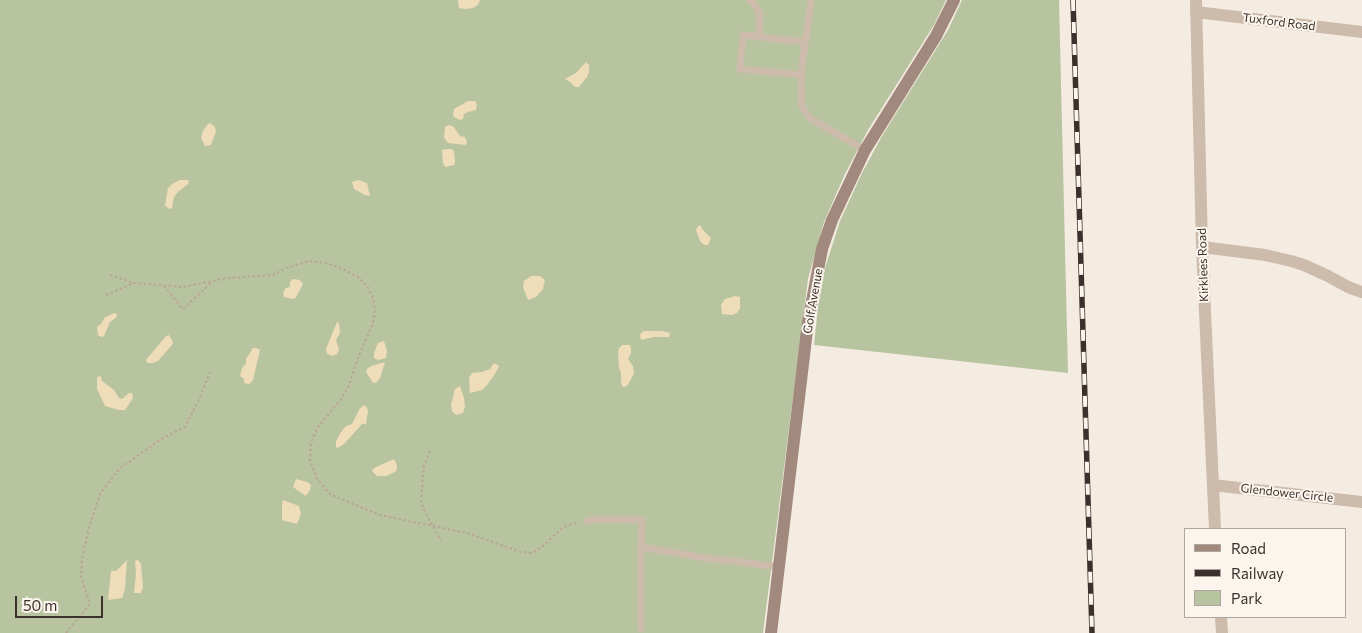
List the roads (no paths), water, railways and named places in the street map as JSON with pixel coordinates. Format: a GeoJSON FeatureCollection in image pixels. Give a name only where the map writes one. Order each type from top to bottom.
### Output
{"type":"FeatureCollection","features":[{"type":"Feature","properties":{"kind":"street","name":"Golf Avenue"},"geometry":{"type":"LineString","coordinates":[[771,633],[808,322],[822,249],[832,220],[865,150],[936,36],[954,0]]}},
{"type":"Feature","properties":{"kind":"street","name":"Tuxford Road"},"geometry":{"type":"LineString","coordinates":[[1196,6],[1362,32]]}},
{"type":"Feature","properties":{"kind":"street","name":"Kirklees Road"},"geometry":{"type":"LineString","coordinates":[[1196,6],[1202,247],[1215,528]]}},
{"type":"Feature","properties":{"kind":"street"},"geometry":{"type":"LineString","coordinates":[[1202,247],[1266,255],[1290,261],[1312,268],[1362,292]]}},
{"type":"Feature","properties":{"kind":"street","name":"Glendower Circle"},"geometry":{"type":"LineString","coordinates":[[1213,485],[1362,502]]}},
{"type":"Feature","properties":{"kind":"street"},"geometry":{"type":"LineString","coordinates":[[1221,618],[1222,633]]}},
{"type":"Feature","properties":{"kind":"lane"},"geometry":{"type":"LineString","coordinates":[[750,0],[760,15],[759,37]]}},
{"type":"Feature","properties":{"kind":"lane"},"geometry":{"type":"LineString","coordinates":[[811,0],[801,75],[802,107],[811,119],[865,150]]}},
{"type":"Feature","properties":{"kind":"lane"},"geometry":{"type":"LineString","coordinates":[[801,75],[740,69],[743,35],[805,42]]}},
{"type":"Feature","properties":{"kind":"lane"},"geometry":{"type":"LineString","coordinates":[[587,521],[594,519],[642,520],[641,629]]}},
{"type":"Feature","properties":{"kind":"lane"},"geometry":{"type":"LineString","coordinates":[[641,547],[700,558],[779,567]]}},
{"type":"Feature","properties":{"kind":"railway"},"geometry":{"type":"LineString","coordinates":[[1073,0],[1092,633]]}}]}
